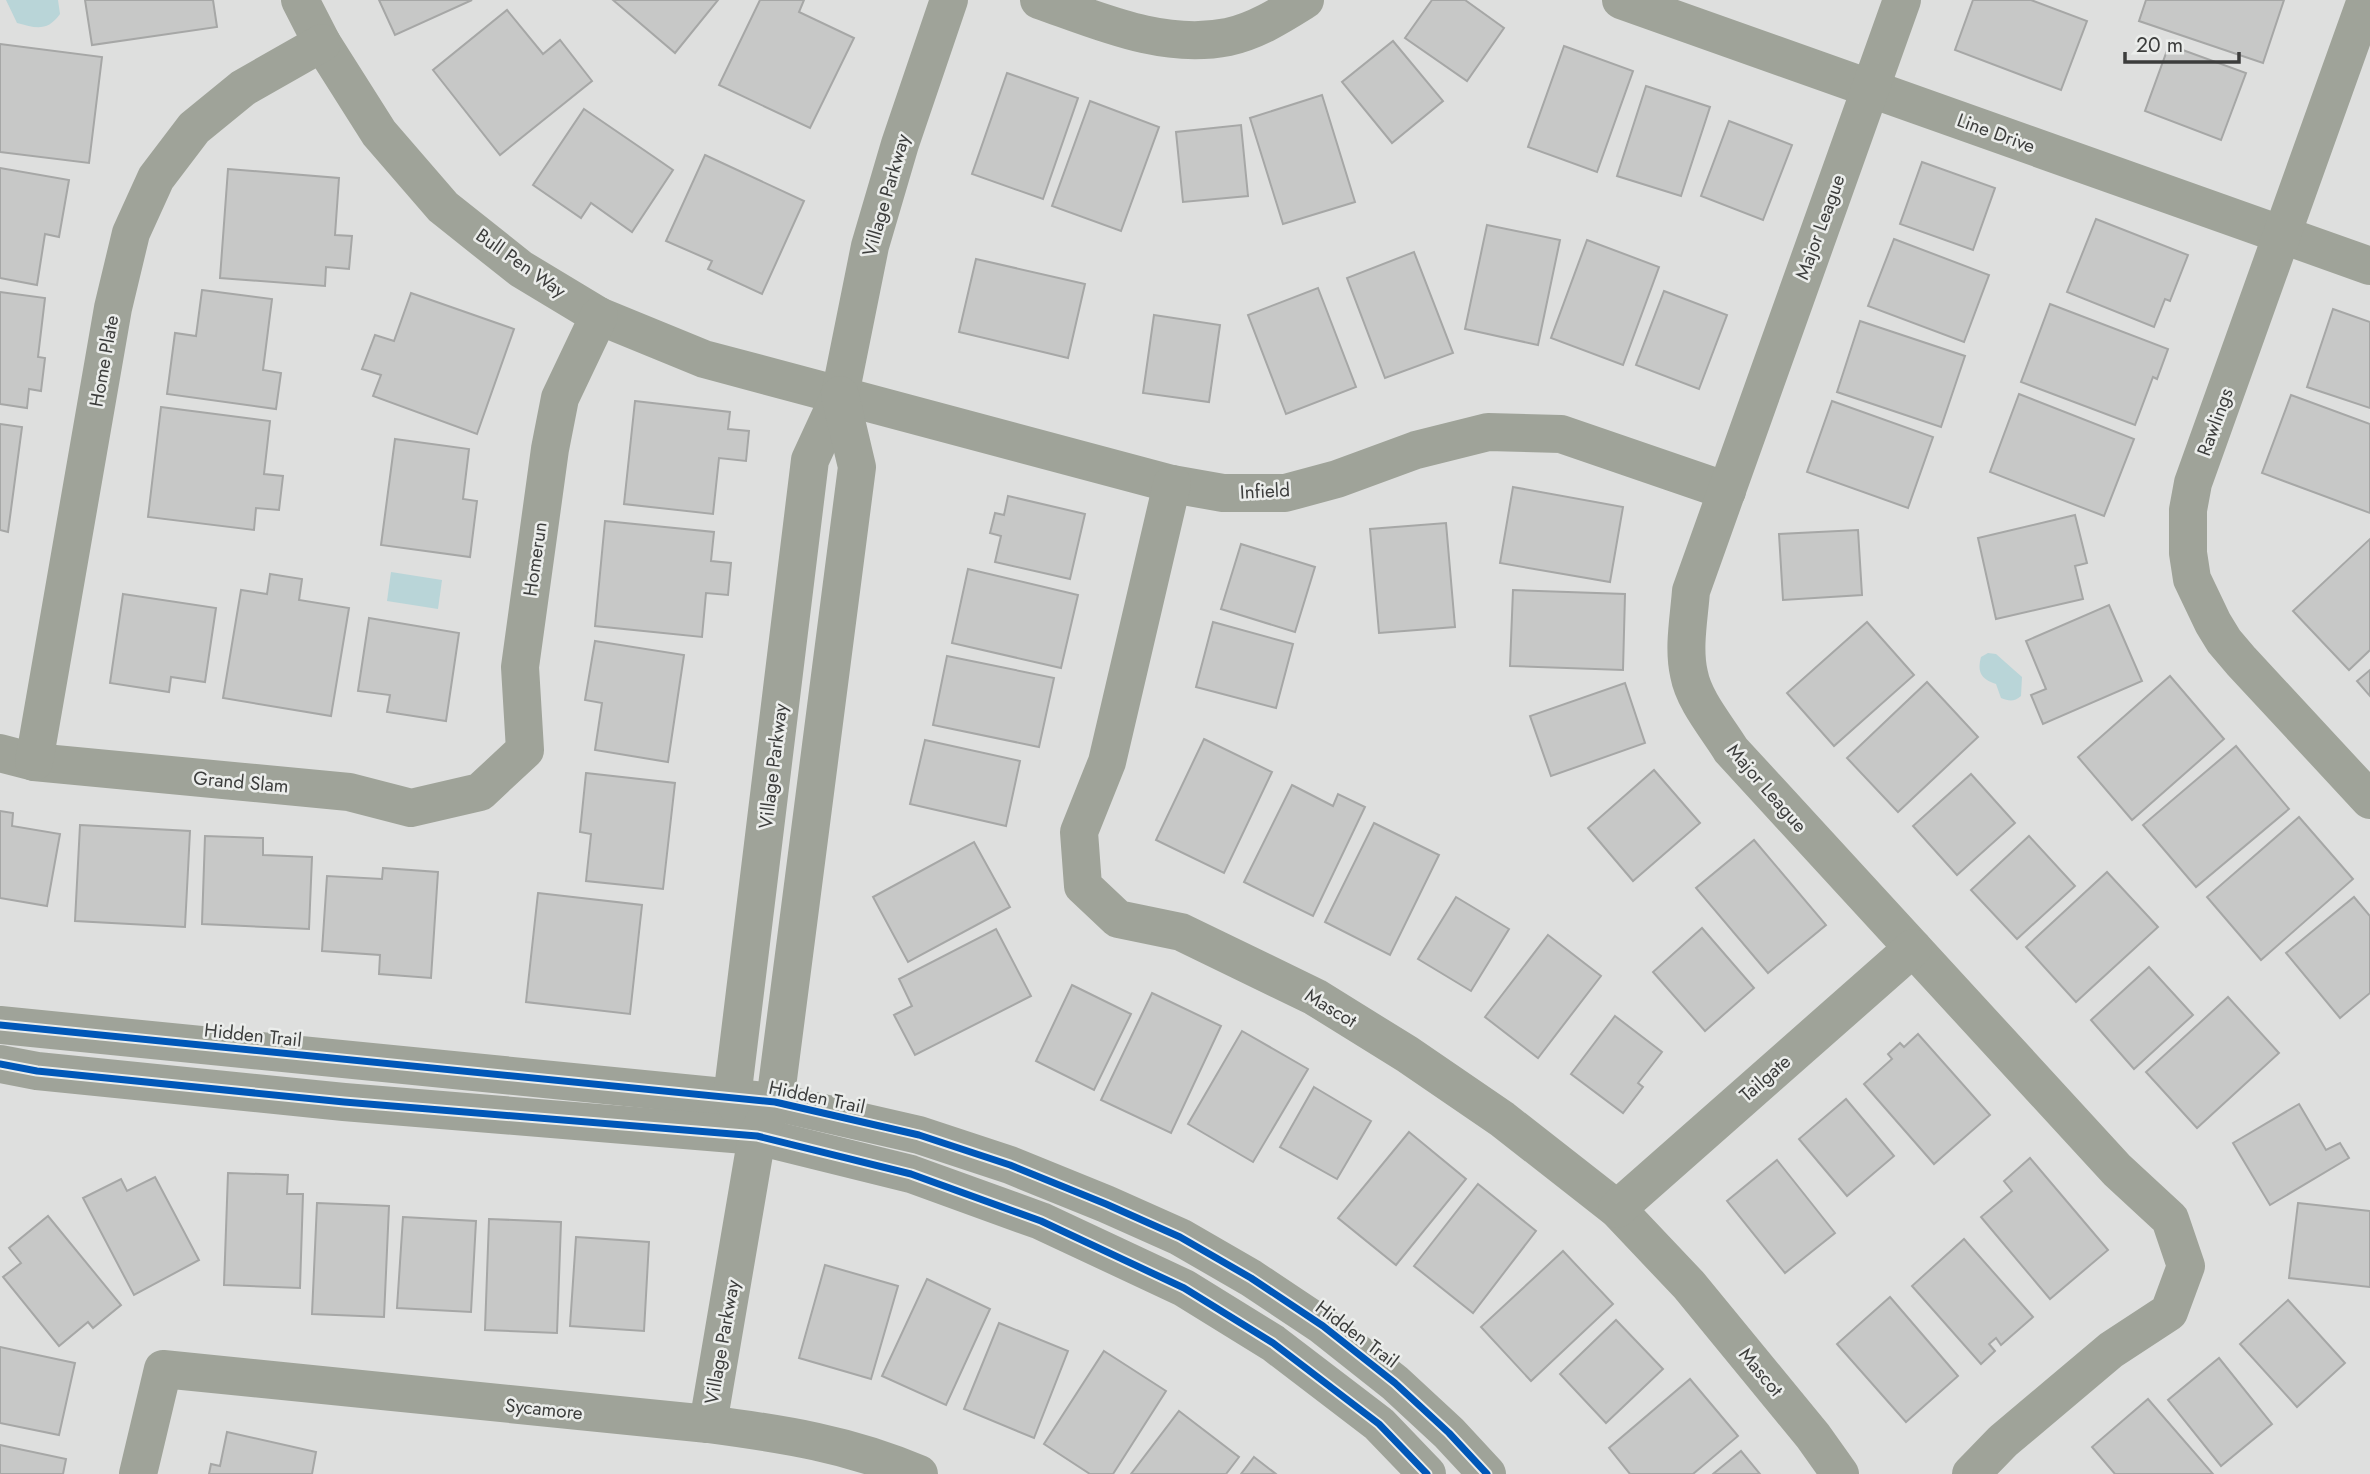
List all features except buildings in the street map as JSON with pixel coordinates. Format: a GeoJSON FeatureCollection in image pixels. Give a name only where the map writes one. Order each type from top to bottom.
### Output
{"type":"FeatureCollection","features":[{"type":"Feature","properties":{"kind":"street","name":"Bull Pen Way"},"geometry":{"type":"LineString","coordinates":[[300,0],[322,43],[379,133],[443,207],[521,269],[599,316],[704,359],[840,395]]}},
{"type":"Feature","properties":{"kind":"street","name":"Village Parkway"},"geometry":{"type":"LineString","coordinates":[[732,1098],[810,460],[840,395],[870,246],[900,144],[949,0]]}},
{"type":"Feature","properties":{"kind":"street"},"geometry":{"type":"LineString","coordinates":[[1039,0],[1128,31],[1180,40],[1228,37],[1271,22],[1305,0]]}},
{"type":"Feature","properties":{"kind":"street","name":"Line Drive"},"geometry":{"type":"LineString","coordinates":[[1621,0],[2370,266]]}},
{"type":"Feature","properties":{"kind":"street","name":"Major League"},"geometry":{"type":"LineString","coordinates":[[1902,0],[1691,591],[1687,650],[1689,674],[1699,698],[1731,750],[2117,1170],[2170,1219],[2186,1266],[2169,1312],[2111,1350],[2003,1441],[1971,1474]]}},
{"type":"Feature","properties":{"kind":"street","name":"Rawlings"},"geometry":{"type":"LineString","coordinates":[[2366,0],[2193,483],[2188,510],[2188,553],[2192,579],[2224,641],[2370,800]]}},
{"type":"Feature","properties":{"kind":"street","name":"Home Plate"},"geometry":{"type":"LineString","coordinates":[[17,758],[131,233],[156,178],[194,128],[243,88],[322,43]]}},
{"type":"Feature","properties":{"kind":"street","name":"Homerun"},"geometry":{"type":"LineString","coordinates":[[480,792],[525,750],[520,667],[550,449],[560,398],[599,316]]}},
{"type":"Feature","properties":{"kind":"street","name":"Village Parkway"},"geometry":{"type":"LineString","coordinates":[[708,1424],[757,1136],[775,1102],[857,467],[840,395]]}},
{"type":"Feature","properties":{"kind":"street","name":"Infield"},"geometry":{"type":"LineString","coordinates":[[840,395],[1172,484],[1223,493],[1285,493],[1337,479],[1416,450],[1488,432],[1561,434],[1727,491]]}},
{"type":"Feature","properties":{"kind":"street","name":"Mascot"},"geometry":{"type":"LineString","coordinates":[[1172,484],[1107,762],[1079,832],[1083,886],[1118,919],[1181,932],[1315,997],[1502,1119],[1617,1209],[1689,1285],[1814,1436],[1840,1474]]}},
{"type":"Feature","properties":{"kind":"street","name":"Grand Slam"},"geometry":{"type":"LineString","coordinates":[[17,758],[349,792],[411,808],[480,792]]}},
{"type":"Feature","properties":{"kind":"street","name":"Tailgate"},"geometry":{"type":"LineString","coordinates":[[1617,1209],[1913,948]]}},
{"type":"Feature","properties":{"kind":"street","name":"Hidden Trail"},"geometry":{"type":"LineString","coordinates":[[0,1025],[775,1102],[919,1135],[997,1160],[1106,1204],[1180,1237],[1251,1278],[1323,1326],[1395,1383],[1449,1433],[1487,1474]]}},
{"type":"Feature","properties":{"kind":"street"},"geometry":{"type":"LineString","coordinates":[[0,1064],[37,1071],[344,1102],[757,1136],[911,1174],[1041,1221],[1184,1288],[1273,1343],[1379,1424],[1427,1474]]}},
{"type":"Feature","properties":{"kind":"street"},"geometry":{"type":"LineString","coordinates":[[732,1098],[757,1136]]}},
{"type":"Feature","properties":{"kind":"street","name":"Sycamore"},"geometry":{"type":"LineString","coordinates":[[138,1474],[163,1369],[708,1424],[797,1436],[880,1457],[919,1474]]}},
{"type":"Feature","properties":{"kind":"water"},"geometry":{"type":"Polygon","coordinates":[[[6,0],[58,0],[60,14],[46,26],[24,25],[17,23],[6,0]]]}},
{"type":"Feature","properties":{"kind":"water"},"geometry":{"type":"Polygon","coordinates":[[[391,572],[442,580],[438,609],[387,601],[391,572]]]}},
{"type":"Feature","properties":{"kind":"water"},"geometry":{"type":"Polygon","coordinates":[[[1988,653],[1996,654],[2022,677],[2021,696],[2011,700],[2001,698],[1996,684],[1981,674],[1981,657],[1988,653]]]}},
{"type":"Feature","properties":{"kind":"cycle path"},"geometry":{"type":"LineString","coordinates":[[0,1025],[775,1102],[919,1135],[1010,1165],[1106,1204],[1180,1237],[1251,1278],[1323,1326],[1395,1383],[1449,1433],[1487,1474]]}},
{"type":"Feature","properties":{"kind":"cycle path"},"geometry":{"type":"LineString","coordinates":[[0,1064],[37,1071],[344,1102],[757,1136],[911,1174],[1041,1221],[1184,1288],[1273,1343],[1379,1424],[1427,1474]]}}]}
